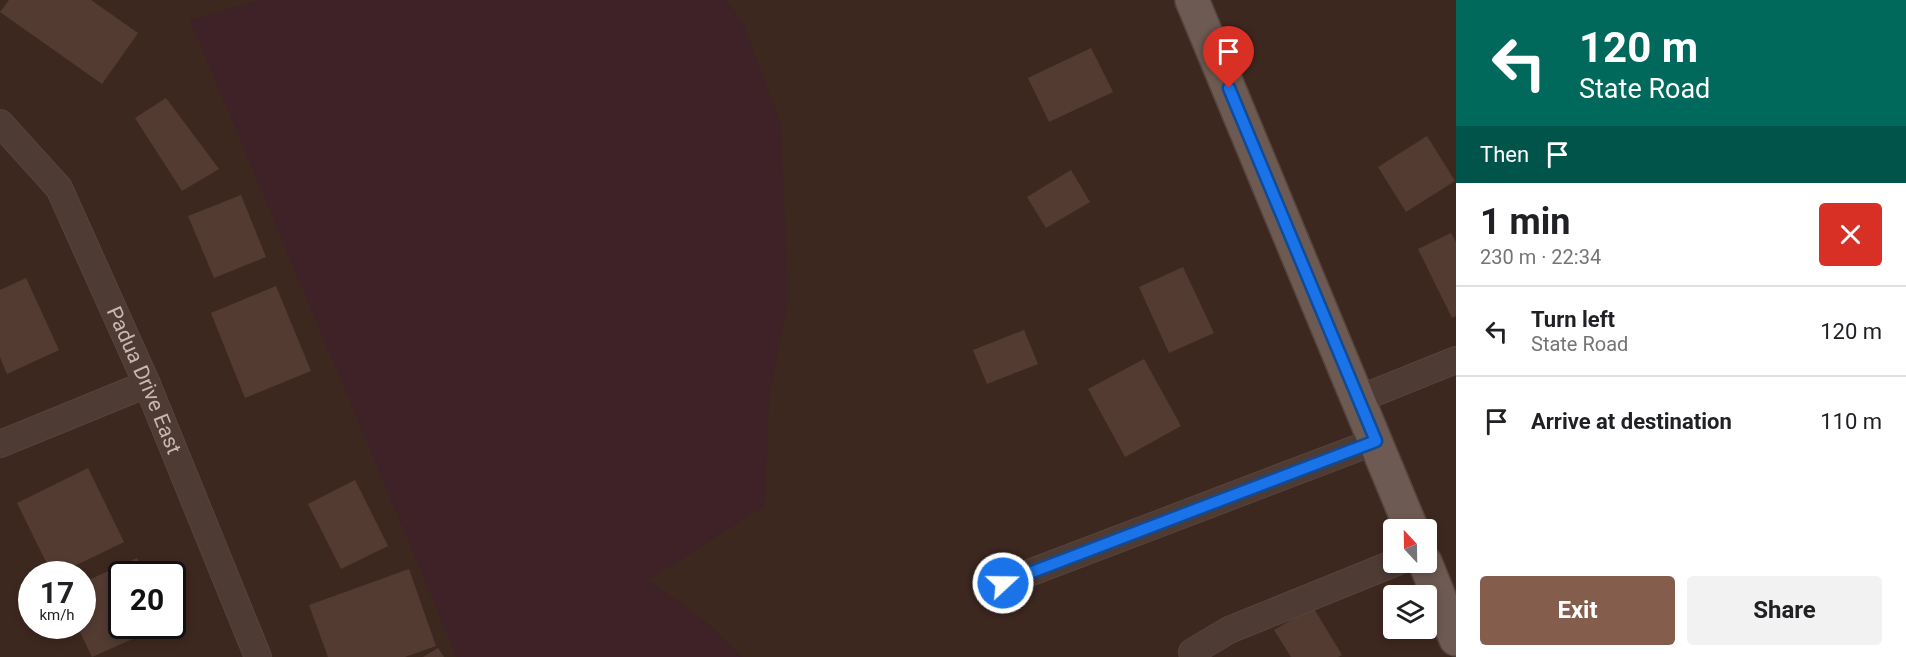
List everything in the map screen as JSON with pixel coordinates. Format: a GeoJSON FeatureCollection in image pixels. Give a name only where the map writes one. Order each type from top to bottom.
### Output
{"type":"FeatureCollection","features":[{"type":"Feature","properties":{"kind":"main road"},"geometry":{"type":"LineString","coordinates":[[1192,0],[1408,519]]}},
{"type":"Feature","properties":{"kind":"main road"},"geometry":{"type":"LineString","coordinates":[[1429,573],[1456,639]]}},
{"type":"Feature","properties":{"kind":"street","name":"Padua Drive East"},"geometry":{"type":"LineString","coordinates":[[0,123],[58,188],[147,384],[258,657]]}},
{"type":"Feature","properties":{"kind":"street"},"geometry":{"type":"LineString","coordinates":[[1359,399],[1456,360]]}},
{"type":"Feature","properties":{"kind":"street"},"geometry":{"type":"LineString","coordinates":[[0,444],[147,384]]}},
{"type":"Feature","properties":{"kind":"street"},"geometry":{"type":"LineString","coordinates":[[1003,583],[1376,441]]}},
{"type":"Feature","properties":{"kind":"street"},"geometry":{"type":"LineString","coordinates":[[1192,652],[1228,630],[1383,568]]}},
{"type":"Feature","properties":{"kind":"shaded area"},"geometry":{"type":"Polygon","coordinates":[[[260,0],[727,0],[744,26],[781,124],[788,299],[769,397],[765,506],[648,580],[700,617],[743,657],[457,657],[190,20],[260,0]]]}},
{"type":"Feature","properties":{"kind":"building"},"geometry":{"type":"Polygon","coordinates":[[[9,0],[91,0],[138,33],[102,84],[0,12],[9,0]]]}},
{"type":"Feature","properties":{"kind":"building"},"geometry":{"type":"Polygon","coordinates":[[[1091,48],[1113,92],[1049,122],[1028,78],[1091,48]]]}},
{"type":"Feature","properties":{"kind":"building"},"geometry":{"type":"Polygon","coordinates":[[[166,98],[219,169],[182,191],[135,118],[166,98]]]}},
{"type":"Feature","properties":{"kind":"building"},"geometry":{"type":"Polygon","coordinates":[[[1427,136],[1455,181],[1406,212],[1378,167],[1427,136]]]}},
{"type":"Feature","properties":{"kind":"building"},"geometry":{"type":"Polygon","coordinates":[[[1071,170],[1090,202],[1046,228],[1027,197],[1071,170]]]}},
{"type":"Feature","properties":{"kind":"building"},"geometry":{"type":"Polygon","coordinates":[[[241,195],[266,257],[214,278],[188,216],[241,195]]]}},
{"type":"Feature","properties":{"kind":"building"},"geometry":{"type":"Polygon","coordinates":[[[1451,233],[1456,242],[1456,316],[1452,318],[1418,249],[1451,233]]]}},
{"type":"Feature","properties":{"kind":"building"},"geometry":{"type":"Polygon","coordinates":[[[1183,267],[1214,333],[1169,353],[1139,287],[1183,267]]]}},
{"type":"Feature","properties":{"kind":"building"},"geometry":{"type":"Polygon","coordinates":[[[26,278],[59,350],[7,374],[0,357],[0,290],[26,278]]]}},
{"type":"Feature","properties":{"kind":"building"},"geometry":{"type":"Polygon","coordinates":[[[276,286],[311,371],[245,398],[211,313],[276,286]]]}},
{"type":"Feature","properties":{"kind":"building"},"geometry":{"type":"Polygon","coordinates":[[[1024,330],[1038,364],[987,384],[973,350],[1024,330]]]}},
{"type":"Feature","properties":{"kind":"building"},"geometry":{"type":"Polygon","coordinates":[[[1144,359],[1181,426],[1125,457],[1088,389],[1144,359]]]}},
{"type":"Feature","properties":{"kind":"building"},"geometry":{"type":"Polygon","coordinates":[[[88,468],[124,542],[85,561],[46,561],[17,503],[88,468]]]}},
{"type":"Feature","properties":{"kind":"building"},"geometry":{"type":"Polygon","coordinates":[[[355,480],[388,546],[341,569],[308,504],[355,480]]]}},
{"type":"Feature","properties":{"kind":"building"},"geometry":{"type":"Polygon","coordinates":[[[409,569],[436,646],[405,657],[328,657],[309,605],[409,569]]]}},
{"type":"Feature","properties":{"kind":"building"},"geometry":{"type":"Polygon","coordinates":[[[108,571],[108,639],[133,639],[92,657],[83,639],[96,639],[96,577],[108,571]]]}},
{"type":"Feature","properties":{"kind":"building"},"geometry":{"type":"Polygon","coordinates":[[[1313,607],[1342,655],[1338,657],[1291,657],[1274,630],[1313,607]]]}},
{"type":"Feature","properties":{"kind":"building"},"geometry":{"type":"Polygon","coordinates":[[[438,648],[444,657],[423,657],[438,648]]]}},
{"type":"Feature","properties":{"kind":"route"},"geometry":{"type":"LineString","coordinates":[[1003,583],[1376,441],[1229,88]]}}]}
